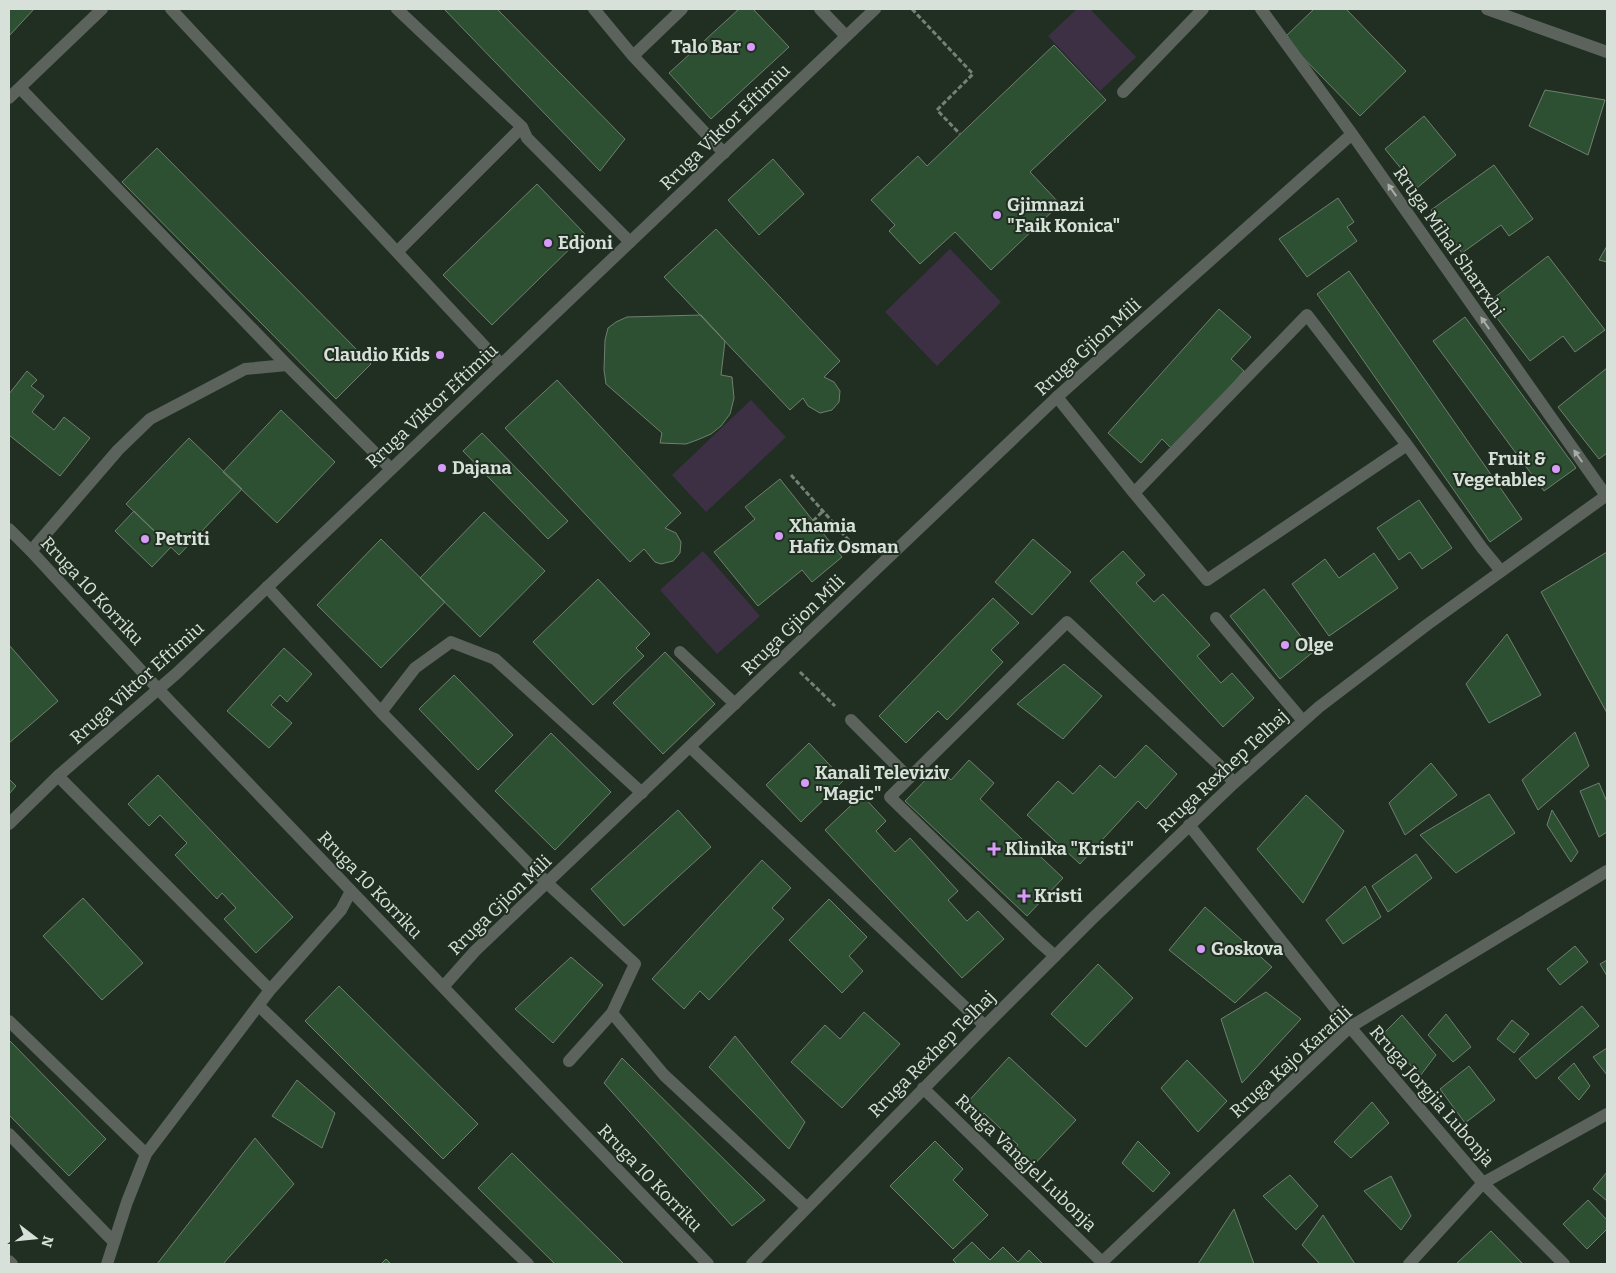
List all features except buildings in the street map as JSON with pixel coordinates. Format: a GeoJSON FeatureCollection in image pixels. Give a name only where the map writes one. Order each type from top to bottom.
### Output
{"type":"FeatureCollection","features":[{"type":"Feature","properties":{"kind":"street"},"geometry":{"type":"LineString","coordinates":[[9,98],[102,9]]}},
{"type":"Feature","properties":{"kind":"street"},"geometry":{"type":"LineString","coordinates":[[171,9],[501,364]]}},
{"type":"Feature","properties":{"kind":"street"},"geometry":{"type":"LineString","coordinates":[[398,9],[522,127],[527,138],[630,242]]}},
{"type":"Feature","properties":{"kind":"street"},"geometry":{"type":"LineString","coordinates":[[594,9],[633,56],[724,153]]}},
{"type":"Feature","properties":{"kind":"street"},"geometry":{"type":"LineString","coordinates":[[633,56],[682,9]]}},
{"type":"Feature","properties":{"kind":"street"},"geometry":{"type":"LineString","coordinates":[[820,9],[846,36]]}},
{"type":"Feature","properties":{"kind":"street","name":"Rruga Viktor Eftimiu"},"geometry":{"type":"LineString","coordinates":[[9,824],[58,776],[159,690],[875,9]]}},
{"type":"Feature","properties":{"kind":"street"},"geometry":{"type":"LineString","coordinates":[[1122,92],[1203,9]]}},
{"type":"Feature","properties":{"kind":"street","name":"Rruga Mihal Sharrxhi"},"geometry":{"type":"LineString","coordinates":[[1261,9],[1352,134],[1607,496]]}},
{"type":"Feature","properties":{"kind":"street"},"geometry":{"type":"LineString","coordinates":[[1487,9],[1607,52]]}},
{"type":"Feature","properties":{"kind":"street"},"geometry":{"type":"LineString","coordinates":[[20,88],[287,365],[391,469]]}},
{"type":"Feature","properties":{"kind":"street"},"geometry":{"type":"LineString","coordinates":[[397,252],[522,127]]}},
{"type":"Feature","properties":{"kind":"street","name":"Rruga Gjion Mili"},"geometry":{"type":"LineString","coordinates":[[443,988],[476,952],[547,883],[1057,398],[1352,134]]}},
{"type":"Feature","properties":{"kind":"street"},"geometry":{"type":"LineString","coordinates":[[1134,493],[1307,315],[1501,571]]}},
{"type":"Feature","properties":{"kind":"street"},"geometry":{"type":"LineString","coordinates":[[31,551],[118,450],[150,419],[245,369],[287,365]]}},
{"type":"Feature","properties":{"kind":"street"},"geometry":{"type":"LineString","coordinates":[[1057,398],[1207,580],[1407,445]]}},
{"type":"Feature","properties":{"kind":"street","name":"Rruga Rexhep Telhaj"},"geometry":{"type":"LineString","coordinates":[[752,1264],[923,1088],[1055,956],[1189,825],[1303,721],[1428,624],[1607,496]]}},
{"type":"Feature","properties":{"kind":"street","name":"Rruga 10 Korriku"},"geometry":{"type":"LineString","coordinates":[[9,528],[159,690],[708,1264]]}},
{"type":"Feature","properties":{"kind":"street"},"geometry":{"type":"LineString","coordinates":[[267,587],[381,712],[547,883],[635,964],[612,1012],[569,1061]]}},
{"type":"Feature","properties":{"kind":"street"},"geometry":{"type":"LineString","coordinates":[[1216,618],[1303,721]]}},
{"type":"Feature","properties":{"kind":"street"},"geometry":{"type":"LineString","coordinates":[[1055,956],[890,797],[1067,622],[1219,765],[1234,783]]}},
{"type":"Feature","properties":{"kind":"street"},"geometry":{"type":"LineString","coordinates":[[381,712],[415,668],[451,642],[495,659],[642,793]]}},
{"type":"Feature","properties":{"kind":"street"},"geometry":{"type":"LineString","coordinates":[[680,652],[735,704]]}},
{"type":"Feature","properties":{"kind":"street"},"geometry":{"type":"LineString","coordinates":[[851,720],[910,778]]}},
{"type":"Feature","properties":{"kind":"street"},"geometry":{"type":"LineString","coordinates":[[690,747],[985,1026]]}},
{"type":"Feature","properties":{"kind":"street"},"geometry":{"type":"LineString","coordinates":[[58,776],[270,990]]}},
{"type":"Feature","properties":{"kind":"street","name":"Rruga Jorgjia Lubonja"},"geometry":{"type":"LineString","coordinates":[[1189,825],[1350,1027],[1483,1183],[1564,1264]]}},
{"type":"Feature","properties":{"kind":"street","name":"Rruga Kajo Karafili"},"geometry":{"type":"LineString","coordinates":[[1102,1263],[1350,1027],[1607,871]]}},
{"type":"Feature","properties":{"kind":"street"},"geometry":{"type":"LineString","coordinates":[[107,1264],[113,1241],[146,1154],[270,990],[341,910],[351,891]]}},
{"type":"Feature","properties":{"kind":"street"},"geometry":{"type":"LineString","coordinates":[[259,1006],[528,1264]]}},
{"type":"Feature","properties":{"kind":"street"},"geometry":{"type":"LineString","coordinates":[[612,1012],[664,1075],[806,1207]]}},
{"type":"Feature","properties":{"kind":"street"},"geometry":{"type":"LineString","coordinates":[[9,1021],[146,1154]]}},
{"type":"Feature","properties":{"kind":"street","name":"Rruga Vangjel Lubonja"},"geometry":{"type":"LineString","coordinates":[[923,1088],[1102,1263]]}},
{"type":"Feature","properties":{"kind":"street"},"geometry":{"type":"LineString","coordinates":[[1409,1264],[1483,1183],[1607,1114]]}},
{"type":"Feature","properties":{"kind":"street"},"geometry":{"type":"LineString","coordinates":[[9,1134],[113,1241]]}},
{"type":"Feature","properties":{"kind":"street"},"geometry":{"type":"LineString","coordinates":[[9,1261],[12,1264]]}},
{"type":"Feature","properties":{"kind":"path"},"geometry":{"type":"LineString","coordinates":[[912,9],[974,74],[937,110],[960,134]]}},
{"type":"Feature","properties":{"kind":"path"},"geometry":{"type":"LineString","coordinates":[[791,474],[876,570]]}},
{"type":"Feature","properties":{"kind":"path"},"geometry":{"type":"LineString","coordinates":[[813,521],[823,511]]}},
{"type":"Feature","properties":{"kind":"path"},"geometry":{"type":"LineString","coordinates":[[785,657],[827,698]]}},
{"type":"Feature","properties":{"kind":"shaded area"},"geometry":{"type":"Polygon","coordinates":[[[1077,9],[1090,9],[1136,57],[1100,91],[1048,36],[1077,9]]]}},
{"type":"Feature","properties":{"kind":"shaded area"},"geometry":{"type":"Polygon","coordinates":[[[950,249],[1001,302],[937,366],[885,312],[950,249]]]}},
{"type":"Feature","properties":{"kind":"shaded area"},"geometry":{"type":"Polygon","coordinates":[[[751,400],[786,437],[706,512],[672,475],[751,400]]]}},
{"type":"Feature","properties":{"kind":"shaded area"},"geometry":{"type":"Polygon","coordinates":[[[703,551],[760,616],[717,654],[660,590],[703,551]]]}},
{"type":"Feature","properties":{"kind":"place","name":"Talo Bar"},"geometry":{"type":"Point","coordinates":[751,47]}},
{"type":"Feature","properties":{"kind":"place","name":"Gjimnazi \"Faik Konica\""},"geometry":{"type":"Point","coordinates":[997,215]}},
{"type":"Feature","properties":{"kind":"place","name":"Edjoni"},"geometry":{"type":"Point","coordinates":[548,243]}},
{"type":"Feature","properties":{"kind":"place","name":"Claudio Kids"},"geometry":{"type":"Point","coordinates":[440,355]}},
{"type":"Feature","properties":{"kind":"place","name":"Dajana"},"geometry":{"type":"Point","coordinates":[442,468]}},
{"type":"Feature","properties":{"kind":"place","name":"Fruit & Vegetables"},"geometry":{"type":"Point","coordinates":[1556,469]}},
{"type":"Feature","properties":{"kind":"place","name":"Xhamia Hafiz Osman"},"geometry":{"type":"Point","coordinates":[779,536]}},
{"type":"Feature","properties":{"kind":"place","name":"Petriti"},"geometry":{"type":"Point","coordinates":[145,539]}},
{"type":"Feature","properties":{"kind":"place","name":"Olge"},"geometry":{"type":"Point","coordinates":[1285,645]}},
{"type":"Feature","properties":{"kind":"place","name":"Kanali Televiziv \"Magic\""},"geometry":{"type":"Point","coordinates":[805,783]}},
{"type":"Feature","properties":{"kind":"place","name":"Klinika \"Kristi\""},"geometry":{"type":"Point","coordinates":[994,849]}},
{"type":"Feature","properties":{"kind":"place","name":"Kristi"},"geometry":{"type":"Point","coordinates":[1024,896]}},
{"type":"Feature","properties":{"kind":"place","name":"Goskova"},"geometry":{"type":"Point","coordinates":[1201,949]}}]}
